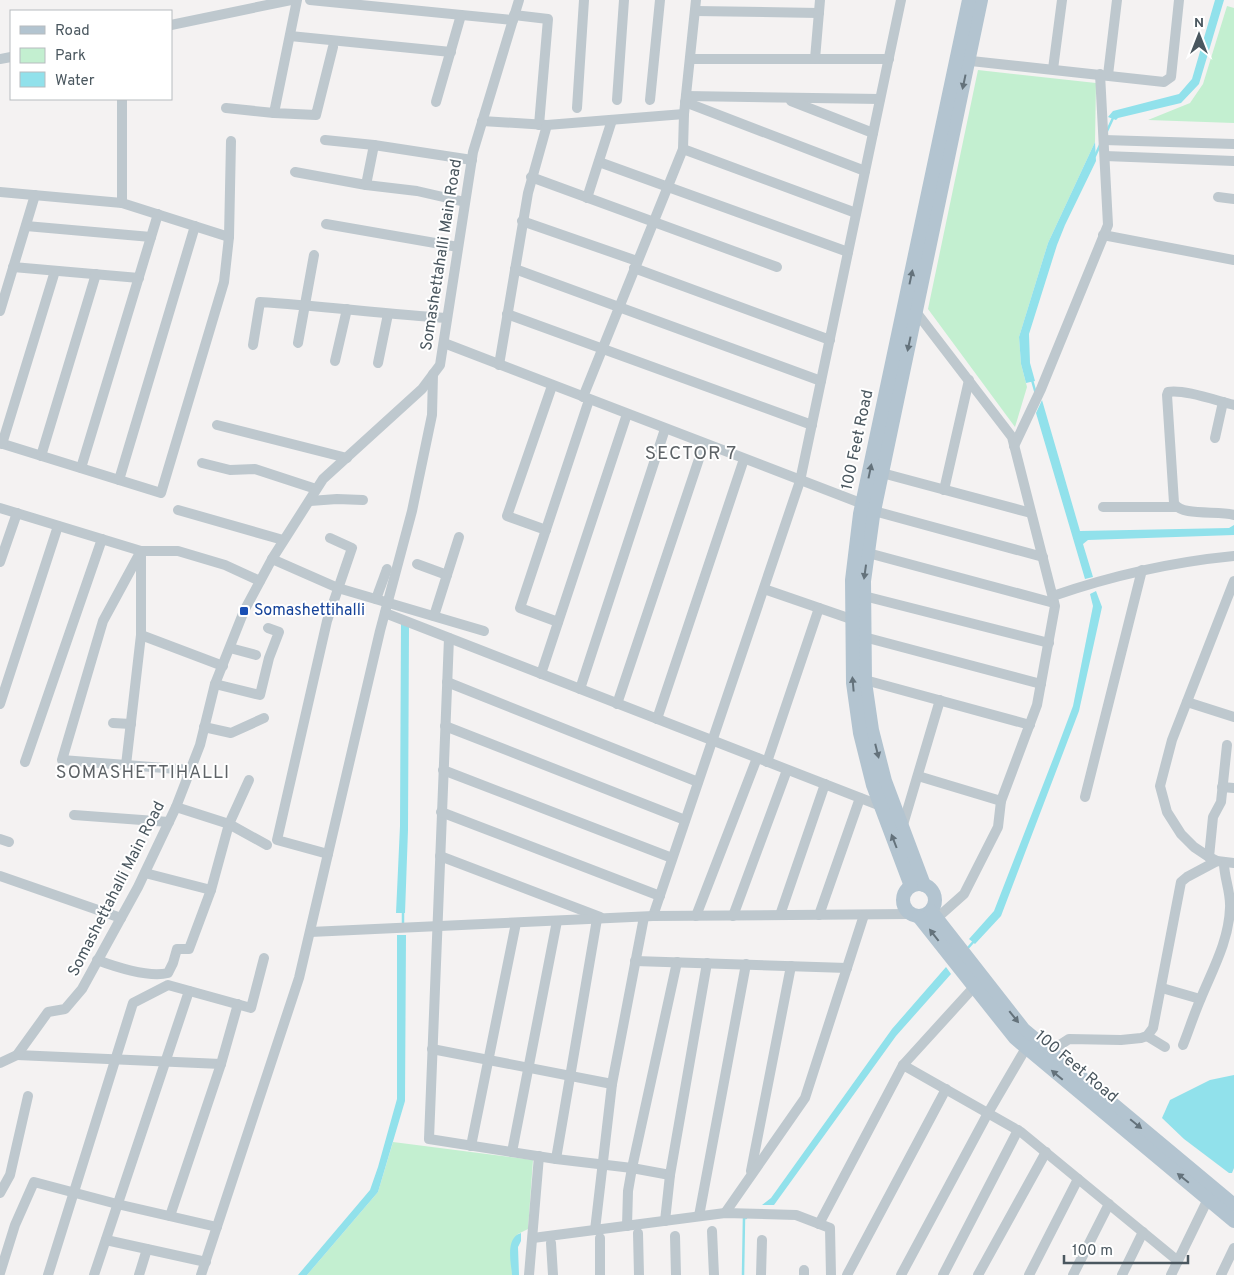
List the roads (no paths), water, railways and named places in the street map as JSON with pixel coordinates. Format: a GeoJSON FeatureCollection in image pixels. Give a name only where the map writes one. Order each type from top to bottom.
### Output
{"type":"FeatureCollection","features":[{"type":"Feature","properties":{"kind":"main road","name":"100 Feet Road"},"geometry":{"type":"LineString","coordinates":[[918,886],[902,828],[882,772],[872,730],[865,680],[864,596],[868,552],[868,508],[882,473],[916,312],[963,60],[969,0]]}},
{"type":"Feature","properties":{"kind":"main road","name":"100 Feet Road"},"geometry":{"type":"LineString","coordinates":[[918,886],[881,806],[873,784],[860,733],[853,683],[852,580],[868,508],[906,299],[963,60],[981,0]]}},
{"type":"Feature","properties":{"kind":"main road","name":"100 Feet Road"},"geometry":{"type":"LineString","coordinates":[[924,915],[934,907],[935,898],[932,890],[918,886],[906,890],[903,899],[904,908],[924,915],[979,983],[1015,1038],[1234,1220]]}},
{"type":"Feature","properties":{"kind":"main road","name":"100 Feet Road"},"geometry":{"type":"LineString","coordinates":[[979,983],[1024,1030],[1049,1052],[1234,1204]]}},
{"type":"Feature","properties":{"kind":"street"},"geometry":{"type":"LineString","coordinates":[[172,25],[291,0]]}},
{"type":"Feature","properties":{"kind":"street"},"geometry":{"type":"LineString","coordinates":[[274,113],[297,0]]}},
{"type":"Feature","properties":{"kind":"street"},"geometry":{"type":"LineString","coordinates":[[310,0],[461,15],[548,19],[543,125],[522,221],[499,364]]}},
{"type":"Feature","properties":{"kind":"street","name":"Somashettahalli Main Road"},"geometry":{"type":"LineString","coordinates":[[0,1063],[18,1054],[48,1012],[65,1009],[82,989],[121,918],[176,808],[204,727],[215,684],[244,611],[283,540],[323,479],[422,389],[440,365],[472,160],[519,0]]}},
{"type":"Feature","properties":{"kind":"street"},"geometry":{"type":"LineString","coordinates":[[576,108],[584,0]]}},
{"type":"Feature","properties":{"kind":"street"},"geometry":{"type":"LineString","coordinates":[[617,100],[624,0]]}},
{"type":"Feature","properties":{"kind":"street"},"geometry":{"type":"LineString","coordinates":[[650,100],[660,0]]}},
{"type":"Feature","properties":{"kind":"street"},"geometry":{"type":"LineString","coordinates":[[558,622],[520,608],[602,349],[683,149],[685,99],[696,0]]}},
{"type":"Feature","properties":{"kind":"street"},"geometry":{"type":"LineString","coordinates":[[815,59],[820,0]]}},
{"type":"Feature","properties":{"kind":"street"},"geometry":{"type":"LineString","coordinates":[[600,1275],[597,1234],[602,1164],[612,1084],[635,961],[648,916],[660,896],[800,481],[901,0]]}},
{"type":"Feature","properties":{"kind":"street"},"geometry":{"type":"LineString","coordinates":[[1053,69],[1062,0]]}},
{"type":"Feature","properties":{"kind":"street"},"geometry":{"type":"LineString","coordinates":[[1014,446],[1041,389],[1108,225],[1103,135],[1104,75],[1117,0]]}},
{"type":"Feature","properties":{"kind":"street"},"geometry":{"type":"LineString","coordinates":[[963,60],[1164,82],[1171,77],[1179,0]]}},
{"type":"Feature","properties":{"kind":"street"},"geometry":{"type":"LineString","coordinates":[[695,11],[819,13]]}},
{"type":"Feature","properties":{"kind":"street"},"geometry":{"type":"LineString","coordinates":[[436,102],[461,15]]}},
{"type":"Feature","properties":{"kind":"street"},"geometry":{"type":"LineString","coordinates":[[290,36],[450,52]]}},
{"type":"Feature","properties":{"kind":"street"},"geometry":{"type":"LineString","coordinates":[[226,108],[316,115],[333,47]]}},
{"type":"Feature","properties":{"kind":"street"},"geometry":{"type":"LineString","coordinates":[[690,58],[889,59]]}},
{"type":"Feature","properties":{"kind":"street"},"geometry":{"type":"LineString","coordinates":[[783,98],[873,133]]}},
{"type":"Feature","properties":{"kind":"street"},"geometry":{"type":"LineString","coordinates":[[685,99],[880,99]]}},
{"type":"Feature","properties":{"kind":"street"},"geometry":{"type":"LineString","coordinates":[[685,99],[865,172]]}},
{"type":"Feature","properties":{"kind":"street"},"geometry":{"type":"LineString","coordinates":[[122,100],[122,203]]}},
{"type":"Feature","properties":{"kind":"street"},"geometry":{"type":"LineString","coordinates":[[482,121],[543,125],[684,114]]}},
{"type":"Feature","properties":{"kind":"street"},"geometry":{"type":"LineString","coordinates":[[587,198],[612,120]]}},
{"type":"Feature","properties":{"kind":"street"},"geometry":{"type":"LineString","coordinates":[[1103,135],[1234,144]]}},
{"type":"Feature","properties":{"kind":"street"},"geometry":{"type":"LineString","coordinates":[[325,140],[374,145],[472,160]]}},
{"type":"Feature","properties":{"kind":"street"},"geometry":{"type":"LineString","coordinates":[[55,271],[1,444],[161,492],[224,282],[229,237],[231,142]]}},
{"type":"Feature","properties":{"kind":"street"},"geometry":{"type":"LineString","coordinates":[[366,185],[374,145]]}},
{"type":"Feature","properties":{"kind":"street"},"geometry":{"type":"LineString","coordinates":[[683,149],[856,213]]}},
{"type":"Feature","properties":{"kind":"street"},"geometry":{"type":"LineString","coordinates":[[1104,154],[1234,161]]}},
{"type":"Feature","properties":{"kind":"street"},"geometry":{"type":"LineString","coordinates":[[599,162],[848,252]]}},
{"type":"Feature","properties":{"kind":"street"},"geometry":{"type":"LineString","coordinates":[[295,172],[366,185],[417,191],[466,202]]}},
{"type":"Feature","properties":{"kind":"street"},"geometry":{"type":"LineString","coordinates":[[531,177],[777,267]]}},
{"type":"Feature","properties":{"kind":"street"},"geometry":{"type":"LineString","coordinates":[[0,192],[122,203],[229,237]]}},
{"type":"Feature","properties":{"kind":"street"},"geometry":{"type":"LineString","coordinates":[[0,311],[34,195]]}},
{"type":"Feature","properties":{"kind":"street"},"geometry":{"type":"LineString","coordinates":[[1218,197],[1234,199]]}},
{"type":"Feature","properties":{"kind":"street"},"geometry":{"type":"LineString","coordinates":[[81,468],[158,214]]}},
{"type":"Feature","properties":{"kind":"street"},"geometry":{"type":"LineString","coordinates":[[522,221],[830,340]]}},
{"type":"Feature","properties":{"kind":"street"},"geometry":{"type":"LineString","coordinates":[[326,224],[458,246]]}},
{"type":"Feature","properties":{"kind":"street"},"geometry":{"type":"LineString","coordinates":[[26,226],[151,237]]}},
{"type":"Feature","properties":{"kind":"street"},"geometry":{"type":"LineString","coordinates":[[119,480],[195,226]]}},
{"type":"Feature","properties":{"kind":"street"},"geometry":{"type":"LineString","coordinates":[[1103,235],[1234,260]]}},
{"type":"Feature","properties":{"kind":"street"},"geometry":{"type":"LineString","coordinates":[[298,343],[314,255]]}},
{"type":"Feature","properties":{"kind":"street"},"geometry":{"type":"LineString","coordinates":[[13,267],[139,278]]}},
{"type":"Feature","properties":{"kind":"street"},"geometry":{"type":"LineString","coordinates":[[515,270],[821,381]]}},
{"type":"Feature","properties":{"kind":"street"},"geometry":{"type":"LineString","coordinates":[[41,456],[96,274]]}},
{"type":"Feature","properties":{"kind":"street"},"geometry":{"type":"LineString","coordinates":[[310,932],[648,916],[924,915],[964,894],[998,827],[1001,801],[1037,705],[1055,606],[1012,437],[906,299]]}},
{"type":"Feature","properties":{"kind":"street"},"geometry":{"type":"LineString","coordinates":[[253,344],[260,302],[448,318]]}},
{"type":"Feature","properties":{"kind":"street"},"geometry":{"type":"LineString","coordinates":[[335,361],[347,309]]}},
{"type":"Feature","properties":{"kind":"street"},"geometry":{"type":"LineString","coordinates":[[378,363],[388,314]]}},
{"type":"Feature","properties":{"kind":"street"},"geometry":{"type":"LineString","coordinates":[[507,314],[812,425]]}},
{"type":"Feature","properties":{"kind":"street"},"geometry":{"type":"LineString","coordinates":[[444,343],[868,508],[1042,557]]}},
{"type":"Feature","properties":{"kind":"street"},"geometry":{"type":"LineString","coordinates":[[202,1275],[299,978],[386,608],[412,511],[432,415],[433,374]]}},
{"type":"Feature","properties":{"kind":"street"},"geometry":{"type":"LineString","coordinates":[[944,490],[969,380]]}},
{"type":"Feature","properties":{"kind":"street"},"geometry":{"type":"LineString","coordinates":[[546,530],[507,516],[552,386]]}},
{"type":"Feature","properties":{"kind":"street"},"geometry":{"type":"LineString","coordinates":[[1176,507],[1174,503],[1168,392],[1184,393],[1234,405]]}},
{"type":"Feature","properties":{"kind":"street"},"geometry":{"type":"LineString","coordinates":[[1215,438],[1223,402]]}},
{"type":"Feature","properties":{"kind":"street"},"geometry":{"type":"LineString","coordinates":[[541,674],[627,414]]}},
{"type":"Feature","properties":{"kind":"street"},"geometry":{"type":"LineString","coordinates":[[217,425],[347,458]]}},
{"type":"Feature","properties":{"kind":"street"},"geometry":{"type":"LineString","coordinates":[[580,689],[665,429]]}},
{"type":"Feature","properties":{"kind":"street"},"geometry":{"type":"LineString","coordinates":[[617,704],[704,444]]}},
{"type":"Feature","properties":{"kind":"street"},"geometry":{"type":"LineString","coordinates":[[657,719],[744,459]]}},
{"type":"Feature","properties":{"kind":"street"},"geometry":{"type":"LineString","coordinates":[[202,463],[230,470],[255,469],[316,489]]}},
{"type":"Feature","properties":{"kind":"street"},"geometry":{"type":"LineString","coordinates":[[882,473],[1031,513]]}},
{"type":"Feature","properties":{"kind":"street"},"geometry":{"type":"LineString","coordinates":[[310,501],[363,500]]}},
{"type":"Feature","properties":{"kind":"street"},"geometry":{"type":"LineString","coordinates":[[1103,507],[1176,507],[1184,510],[1234,515]]}},
{"type":"Feature","properties":{"kind":"street"},"geometry":{"type":"LineString","coordinates":[[0,508],[141,551],[178,551],[225,565],[260,580]]}},
{"type":"Feature","properties":{"kind":"street"},"geometry":{"type":"LineString","coordinates":[[178,510],[283,540]]}},
{"type":"Feature","properties":{"kind":"street"},"geometry":{"type":"LineString","coordinates":[[0,562],[17,513]]}},
{"type":"Feature","properties":{"kind":"street"},"geometry":{"type":"LineString","coordinates":[[0,704],[58,526]]}},
{"type":"Feature","properties":{"kind":"street"},"geometry":{"type":"LineString","coordinates":[[434,616],[459,537]]}},
{"type":"Feature","properties":{"kind":"street"},"geometry":{"type":"LineString","coordinates":[[328,854],[277,840],[327,621],[352,548],[330,538]]}},
{"type":"Feature","properties":{"kind":"street"},"geometry":{"type":"LineString","coordinates":[[25,762],[102,539]]}},
{"type":"Feature","properties":{"kind":"street"},"geometry":{"type":"LineString","coordinates":[[126,765],[141,635],[141,551]]}},
{"type":"Feature","properties":{"kind":"street"},"geometry":{"type":"LineString","coordinates":[[141,551],[103,621],[62,760],[190,770]]}},
{"type":"Feature","properties":{"kind":"street"},"geometry":{"type":"LineString","coordinates":[[868,552],[1053,600],[1091,583],[1142,570],[1197,560],[1234,556]]}},
{"type":"Feature","properties":{"kind":"street"},"geometry":{"type":"LineString","coordinates":[[272,559],[338,588],[376,599],[386,608],[449,638],[881,806]]}},
{"type":"Feature","properties":{"kind":"street"},"geometry":{"type":"LineString","coordinates":[[417,564],[447,575]]}},
{"type":"Feature","properties":{"kind":"street"},"geometry":{"type":"LineString","coordinates":[[376,599],[387,569]]}},
{"type":"Feature","properties":{"kind":"street"},"geometry":{"type":"LineString","coordinates":[[1085,797],[1142,570]]}},
{"type":"Feature","properties":{"kind":"street"},"geometry":{"type":"LineString","coordinates":[[1221,861],[1194,847],[1181,834],[1167,812],[1160,786],[1172,740],[1234,581]]}},
{"type":"Feature","properties":{"kind":"street"},"geometry":{"type":"LineString","coordinates":[[764,589],[851,619]]}},
{"type":"Feature","properties":{"kind":"street"},"geometry":{"type":"LineString","coordinates":[[864,596],[1049,643]]}},
{"type":"Feature","properties":{"kind":"street"},"geometry":{"type":"LineString","coordinates":[[386,608],[434,616],[484,631]]}},
{"type":"Feature","properties":{"kind":"street"},"geometry":{"type":"LineString","coordinates":[[767,762],[819,608]]}},
{"type":"Feature","properties":{"kind":"street"},"geometry":{"type":"LineString","coordinates":[[215,684],[260,695],[269,658],[279,632],[268,628]]}},
{"type":"Feature","properties":{"kind":"street"},"geometry":{"type":"LineString","coordinates":[[141,635],[223,666]]}},
{"type":"Feature","properties":{"kind":"street"},"geometry":{"type":"LineString","coordinates":[[864,637],[1041,684]]}},
{"type":"Feature","properties":{"kind":"street"},"geometry":{"type":"LineString","coordinates":[[449,638],[428,1139],[670,1175]]}},
{"type":"Feature","properties":{"kind":"street"},"geometry":{"type":"LineString","coordinates":[[230,648],[256,655]]}},
{"type":"Feature","properties":{"kind":"street"},"geometry":{"type":"LineString","coordinates":[[865,680],[1030,725]]}},
{"type":"Feature","properties":{"kind":"street"},"geometry":{"type":"LineString","coordinates":[[447,682],[698,782]]}},
{"type":"Feature","properties":{"kind":"street"},"geometry":{"type":"LineString","coordinates":[[902,828],[940,700]]}},
{"type":"Feature","properties":{"kind":"street"},"geometry":{"type":"LineString","coordinates":[[1187,702],[1234,716]]}},
{"type":"Feature","properties":{"kind":"street"},"geometry":{"type":"LineString","coordinates":[[204,727],[232,733],[264,718]]}},
{"type":"Feature","properties":{"kind":"street"},"geometry":{"type":"LineString","coordinates":[[113,723],[131,724]]}},
{"type":"Feature","properties":{"kind":"street"},"geometry":{"type":"LineString","coordinates":[[445,726],[685,820]]}},
{"type":"Feature","properties":{"kind":"street"},"geometry":{"type":"LineString","coordinates":[[1184,1045],[1227,932],[1230,890],[1221,861],[1213,817],[1220,804],[1227,745]]}},
{"type":"Feature","properties":{"kind":"street"},"geometry":{"type":"LineString","coordinates":[[696,916],[757,758]]}},
{"type":"Feature","properties":{"kind":"street"},"geometry":{"type":"LineString","coordinates":[[443,770],[672,858]]}},
{"type":"Feature","properties":{"kind":"street"},"geometry":{"type":"LineString","coordinates":[[733,916],[787,770]]}},
{"type":"Feature","properties":{"kind":"street"},"geometry":{"type":"LineString","coordinates":[[918,776],[1001,801]]}},
{"type":"Feature","properties":{"kind":"street"},"geometry":{"type":"LineString","coordinates":[[97,960],[115,967],[159,975],[168,973],[177,949],[189,949],[211,890],[229,824],[248,780]]}},
{"type":"Feature","properties":{"kind":"street"},"geometry":{"type":"LineString","coordinates":[[780,915],[824,784]]}},
{"type":"Feature","properties":{"kind":"street"},"geometry":{"type":"LineString","coordinates":[[1222,787],[1234,788]]}},
{"type":"Feature","properties":{"kind":"street"},"geometry":{"type":"LineString","coordinates":[[819,915],[860,798]]}},
{"type":"Feature","properties":{"kind":"street"},"geometry":{"type":"LineString","coordinates":[[176,808],[229,824],[267,845]]}},
{"type":"Feature","properties":{"kind":"street"},"geometry":{"type":"LineString","coordinates":[[441,812],[660,896]]}},
{"type":"Feature","properties":{"kind":"street"},"geometry":{"type":"LineString","coordinates":[[74,815],[169,822]]}},
{"type":"Feature","properties":{"kind":"street"},"geometry":{"type":"LineString","coordinates":[[440,856],[600,919]]}},
{"type":"Feature","properties":{"kind":"street"},"geometry":{"type":"LineString","coordinates":[[1049,1052],[1069,1039],[1121,1040],[1147,1036],[1154,1028],[1181,882],[1187,876],[1221,861]]}},
{"type":"Feature","properties":{"kind":"street"},"geometry":{"type":"LineString","coordinates":[[144,873],[211,890]]}},
{"type":"Feature","properties":{"kind":"street"},"geometry":{"type":"LineString","coordinates":[[1,880],[121,918]]}},
{"type":"Feature","properties":{"kind":"street"},"geometry":{"type":"LineString","coordinates":[[725,1213],[805,1098],[864,915]]}},
{"type":"Feature","properties":{"kind":"street"},"geometry":{"type":"LineString","coordinates":[[556,1159],[600,919]]}},
{"type":"Feature","properties":{"kind":"street"},"geometry":{"type":"LineString","coordinates":[[512,1152],[557,921]]}},
{"type":"Feature","properties":{"kind":"street"},"geometry":{"type":"LineString","coordinates":[[471,1146],[516,922]]}},
{"type":"Feature","properties":{"kind":"street"},"geometry":{"type":"LineString","coordinates":[[48,1275],[133,1003],[168,985],[251,1008],[264,958]]}},
{"type":"Feature","properties":{"kind":"street"},"geometry":{"type":"LineString","coordinates":[[635,961],[847,968]]}},
{"type":"Feature","properties":{"kind":"street"},"geometry":{"type":"LineString","coordinates":[[627,1226],[628,1191],[632,1168],[677,962]]}},
{"type":"Feature","properties":{"kind":"street"},"geometry":{"type":"LineString","coordinates":[[665,1221],[670,1175],[707,963]]}},
{"type":"Feature","properties":{"kind":"street"},"geometry":{"type":"LineString","coordinates":[[699,1216],[746,964]]}},
{"type":"Feature","properties":{"kind":"street"},"geometry":{"type":"LineString","coordinates":[[750,1175],[790,966]]}},
{"type":"Feature","properties":{"kind":"street"},"geometry":{"type":"LineString","coordinates":[[819,1224],[903,1065],[979,983]]}},
{"type":"Feature","properties":{"kind":"street"},"geometry":{"type":"LineString","coordinates":[[1162,988],[1200,999]]}},
{"type":"Feature","properties":{"kind":"street"},"geometry":{"type":"LineString","coordinates":[[94,1275],[189,991]]}},
{"type":"Feature","properties":{"kind":"street"},"geometry":{"type":"LineString","coordinates":[[170,1216],[221,1064],[238,1004]]}},
{"type":"Feature","properties":{"kind":"street"},"geometry":{"type":"LineString","coordinates":[[1147,1036],[1165,1047]]}},
{"type":"Feature","properties":{"kind":"street"},"geometry":{"type":"LineString","coordinates":[[901,1275],[988,1113],[1026,1048]]}},
{"type":"Feature","properties":{"kind":"street"},"geometry":{"type":"LineString","coordinates":[[432,1050],[612,1084]]}},
{"type":"Feature","properties":{"kind":"street"},"geometry":{"type":"LineString","coordinates":[[18,1054],[221,1064]]}},
{"type":"Feature","properties":{"kind":"street"},"geometry":{"type":"LineString","coordinates":[[903,1065],[1018,1130],[1178,1261]]}},
{"type":"Feature","properties":{"kind":"street"},"geometry":{"type":"LineString","coordinates":[[847,1275],[946,1089]]}},
{"type":"Feature","properties":{"kind":"street"},"geometry":{"type":"LineString","coordinates":[[0,1193],[10,1175],[28,1096]]}},
{"type":"Feature","properties":{"kind":"street"},"geometry":{"type":"LineString","coordinates":[[943,1275],[1018,1130]]}},
{"type":"Feature","properties":{"kind":"street"},"geometry":{"type":"LineString","coordinates":[[978,1275],[1046,1152]]}},
{"type":"Feature","properties":{"kind":"street"},"geometry":{"type":"LineString","coordinates":[[529,1275],[539,1156]]}},
{"type":"Feature","properties":{"kind":"street"},"geometry":{"type":"LineString","coordinates":[[1029,1275],[1078,1179]]}},
{"type":"Feature","properties":{"kind":"street"},"geometry":{"type":"LineString","coordinates":[[0,1273],[15,1225],[34,1182],[117,1204],[217,1227]]}},
{"type":"Feature","properties":{"kind":"street"},"geometry":{"type":"LineString","coordinates":[[1171,1275],[1208,1199]]}},
{"type":"Feature","properties":{"kind":"street"},"geometry":{"type":"LineString","coordinates":[[1073,1275],[1109,1204]]}},
{"type":"Feature","properties":{"kind":"street"},"geometry":{"type":"LineString","coordinates":[[533,1238],[597,1234],[627,1226],[725,1213],[796,1215],[830,1228],[831,1275]]}},
{"type":"Feature","properties":{"kind":"street"},"geometry":{"type":"LineString","coordinates":[[712,1231],[714,1275]]}},
{"type":"Feature","properties":{"kind":"street"},"geometry":{"type":"LineString","coordinates":[[1122,1275],[1143,1232]]}},
{"type":"Feature","properties":{"kind":"street"},"geometry":{"type":"LineString","coordinates":[[638,1233],[640,1275]]}},
{"type":"Feature","properties":{"kind":"street"},"geometry":{"type":"LineString","coordinates":[[675,1236],[676,1275]]}},
{"type":"Feature","properties":{"kind":"street"},"geometry":{"type":"LineString","coordinates":[[106,1240],[206,1262]]}},
{"type":"Feature","properties":{"kind":"street"},"geometry":{"type":"LineString","coordinates":[[761,1275],[762,1240]]}},
{"type":"Feature","properties":{"kind":"street"},"geometry":{"type":"LineString","coordinates":[[551,1244],[553,1275]]}},
{"type":"Feature","properties":{"kind":"street"},"geometry":{"type":"LineString","coordinates":[[1221,1275],[1234,1248]]}},
{"type":"Feature","properties":{"kind":"street"},"geometry":{"type":"LineString","coordinates":[[139,1275],[147,1249]]}},
{"type":"Feature","properties":{"kind":"water"},"geometry":{"type":"Polygon","coordinates":[[[1215,0],[1224,0],[1199,84],[1181,103],[1116,120],[1108,117],[1113,111],[1179,94],[1192,79],[1215,0]]]}},
{"type":"Feature","properties":{"kind":"water"},"geometry":{"type":"Polygon","coordinates":[[[1095,142],[1096,161],[1057,245],[1029,334],[1030,363],[1035,381],[1026,383],[1021,364],[1019,337],[1048,243],[1095,142]]]}},
{"type":"Feature","properties":{"kind":"water"},"geometry":{"type":"Polygon","coordinates":[[[1042,400],[1080,531],[1229,528],[1234,525],[1234,535],[1088,540],[1083,544],[1093,577],[1085,579],[1036,413],[1042,400]]]}},
{"type":"Feature","properties":{"kind":"water"},"geometry":{"type":"Polygon","coordinates":[[[1096,591],[1102,607],[1079,711],[1001,916],[975,944],[969,939],[994,911],[1073,706],[1093,606],[1090,594],[1096,591]]]}},
{"type":"Feature","properties":{"kind":"water"},"geometry":{"type":"Polygon","coordinates":[[[401,623],[409,626],[408,830],[405,913],[396,913],[400,826],[401,623]]]}},
{"type":"Feature","properties":{"kind":"water"},"geometry":{"type":"Polygon","coordinates":[[[397,935],[406,935],[405,1101],[378,1192],[307,1275],[298,1275],[370,1190],[378,1167],[397,1099],[397,935]]]}},
{"type":"Feature","properties":{"kind":"water"},"geometry":{"type":"Polygon","coordinates":[[[946,967],[951,974],[896,1036],[774,1205],[762,1205],[771,1198],[892,1029],[946,967]]]}},
{"type":"Feature","properties":{"kind":"water"},"geometry":{"type":"Polygon","coordinates":[[[1234,1075],[1234,1168],[1232,1173],[1229,1173],[1184,1139],[1162,1118],[1170,1100],[1210,1080],[1234,1075]]]}},
{"type":"Feature","properties":{"kind":"water"},"geometry":{"type":"Polygon","coordinates":[[[521,1233],[521,1241],[518,1247],[519,1275],[512,1275],[511,1245],[516,1236],[521,1233]]]}},
{"type":"Feature","properties":{"kind":"waterway"},"geometry":{"type":"LineString","coordinates":[[1107,131],[1113,118]]}},
{"type":"Feature","properties":{"kind":"waterway"},"geometry":{"type":"LineString","coordinates":[[1095,156],[1100,145]]}},
{"type":"Feature","properties":{"kind":"waterway"},"geometry":{"type":"LineString","coordinates":[[1032,380],[1036,394]]}},
{"type":"Feature","properties":{"kind":"waterway"},"geometry":{"type":"LineString","coordinates":[[403,911],[403,926]]}},
{"type":"Feature","properties":{"kind":"waterway"},"geometry":{"type":"LineString","coordinates":[[967,949],[975,940]]}},
{"type":"Feature","properties":{"kind":"waterway"},"geometry":{"type":"LineString","coordinates":[[743,1275],[744,1218],[746,1218]]}},
{"type":"Feature","properties":{"kind":"place","name":"Somashettihalli"},"geometry":{"type":"Point","coordinates":[244,611]}},
{"type":"Feature","properties":{"kind":"district","name":"SECTOR 7"},"geometry":{"type":"Point","coordinates":[691,454]}},
{"type":"Feature","properties":{"kind":"district","name":"SOMASHETTIHALLI"},"geometry":{"type":"Point","coordinates":[143,773]}}]}
